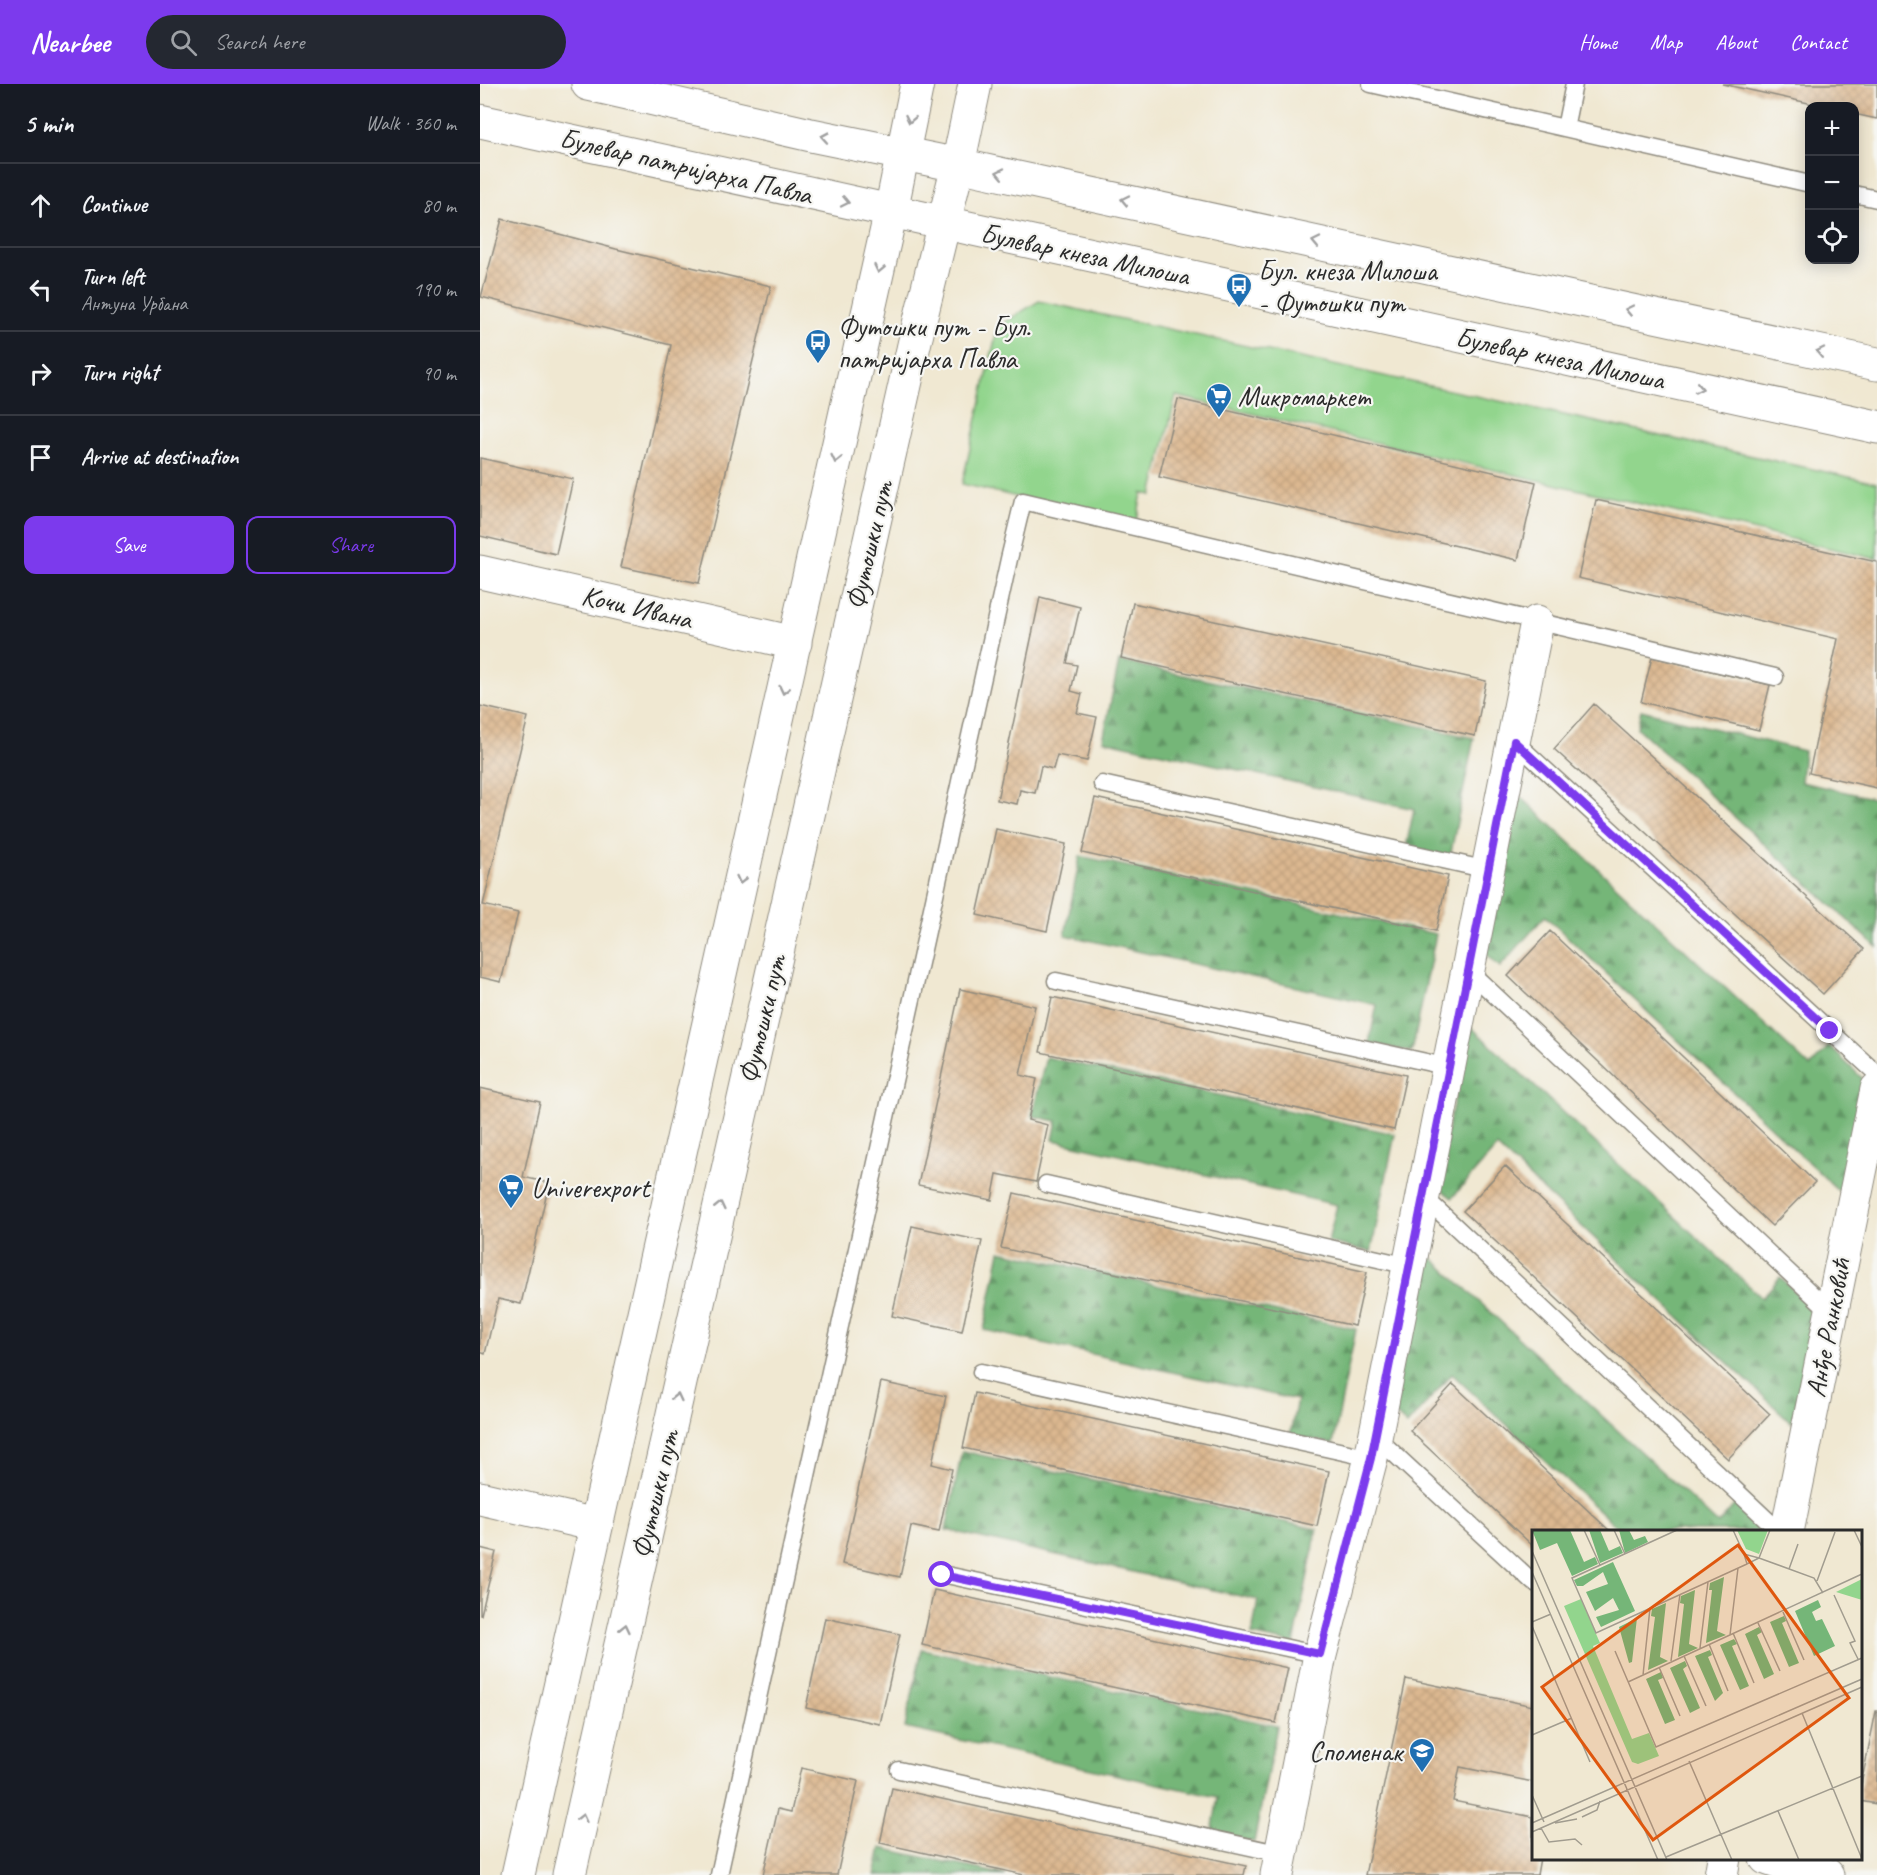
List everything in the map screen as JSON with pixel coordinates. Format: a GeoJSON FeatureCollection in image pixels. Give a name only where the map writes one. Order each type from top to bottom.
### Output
{"type":"FeatureCollection","features":[{"type":"Feature","properties":{"kind":"main road","name":"Булевар патријарха Павла"},"geometry":{"type":"LineString","coordinates":[[588,84],[811,135],[958,165]]}},
{"type":"Feature","properties":{"kind":"main road"},"geometry":{"type":"LineString","coordinates":[[903,153],[917,84]]}},
{"type":"Feature","properties":{"kind":"main road","name":"Футошки пут"},"geometry":{"type":"LineString","coordinates":[[569,1875],[975,84]]}},
{"type":"Feature","properties":{"kind":"main road","name":"Булевар патријарха Павла"},"geometry":{"type":"LineString","coordinates":[[480,121],[891,212]]}},
{"type":"Feature","properties":{"kind":"main road","name":"Футошки пут"},"geometry":{"type":"LineString","coordinates":[[518,1875],[903,153]]}},
{"type":"Feature","properties":{"kind":"main road"},"geometry":{"type":"LineString","coordinates":[[958,165],[1877,364]]}},
{"type":"Feature","properties":{"kind":"main road","name":"Булевар кнеза Милоша"},"geometry":{"type":"LineString","coordinates":[[891,212],[1877,427]]}},
{"type":"Feature","properties":{"kind":"main road","name":"Кочи Ивана"},"geometry":{"type":"LineString","coordinates":[[480,572],[795,643]]}},
{"type":"Feature","properties":{"kind":"main road"},"geometry":{"type":"LineString","coordinates":[[1279,1865],[1320,1654],[1373,1447],[1537,622]]}},
{"type":"Feature","properties":{"kind":"main road","name":"Анђе Ранковић"},"geometry":{"type":"LineString","coordinates":[[1787,1530],[1877,1089]]}},
{"type":"Feature","properties":{"kind":"main road"},"geometry":{"type":"LineString","coordinates":[[480,1498],[596,1525]]}},
{"type":"Feature","properties":{"kind":"main road"},"geometry":{"type":"LineString","coordinates":[[1721,1875],[1724,1860]]}},
{"type":"Feature","properties":{"kind":"main road"},"geometry":{"type":"LineString","coordinates":[[1772,1860],[1805,1873]]}},
{"type":"Feature","properties":{"kind":"lane"},"geometry":{"type":"LineString","coordinates":[[1371,84],[1805,183]]}},
{"type":"Feature","properties":{"kind":"lane"},"geometry":{"type":"LineString","coordinates":[[1565,128],[1574,84]]}},
{"type":"Feature","properties":{"kind":"lane"},"geometry":{"type":"LineString","coordinates":[[1859,195],[1877,200]]}},
{"type":"Feature","properties":{"kind":"lane"},"geometry":{"type":"LineString","coordinates":[[718,1875],[1023,501],[1775,677]]}},
{"type":"Feature","properties":{"kind":"lane"},"geometry":{"type":"LineString","coordinates":[[1514,741],[1877,1074]]}},
{"type":"Feature","properties":{"kind":"lane"},"geometry":{"type":"LineString","coordinates":[[1102,784],[1488,870]]}},
{"type":"Feature","properties":{"kind":"lane"},"geometry":{"type":"LineString","coordinates":[[1468,970],[1831,1312]]}},
{"type":"Feature","properties":{"kind":"lane"},"geometry":{"type":"LineString","coordinates":[[1056,981],[1449,1067]]}},
{"type":"Feature","properties":{"kind":"lane"},"geometry":{"type":"LineString","coordinates":[[1046,1184],[1409,1266]]}},
{"type":"Feature","properties":{"kind":"lane"},"geometry":{"type":"LineString","coordinates":[[1423,1196],[1778,1530]]}},
{"type":"Feature","properties":{"kind":"lane"},"geometry":{"type":"LineString","coordinates":[[981,1372],[1373,1447],[1532,1582]]}},
{"type":"Feature","properties":{"kind":"lane"},"geometry":{"type":"LineString","coordinates":[[942,1575],[1320,1654]]}},
{"type":"Feature","properties":{"kind":"lane"},"geometry":{"type":"LineString","coordinates":[[899,1770],[1279,1865]]}},
{"type":"Feature","properties":{"kind":"green space"},"geometry":{"type":"Polygon","coordinates":[[[1039,301],[1877,483],[1877,559],[1176,396],[1152,495],[1142,493],[1136,525],[962,484],[998,326],[1039,301]]]}},
{"type":"Feature","properties":{"kind":"green space"},"geometry":{"type":"Polygon","coordinates":[[[1119,661],[1474,738],[1450,857],[1406,847],[1414,809],[1103,740],[1119,661]]]}},
{"type":"Feature","properties":{"kind":"green space"},"geometry":{"type":"Polygon","coordinates":[[[1641,710],[1804,751],[1801,782],[1877,799],[1877,947],[1637,728],[1641,710]]]}},
{"type":"Feature","properties":{"kind":"green space"},"geometry":{"type":"Polygon","coordinates":[[[1520,796],[1810,1067],[1829,1046],[1864,1080],[1840,1192],[1545,916],[1500,967],[1484,952],[1520,796]]]}},
{"type":"Feature","properties":{"kind":"green space"},"geometry":{"type":"Polygon","coordinates":[[[1080,856],[1436,934],[1412,1052],[1369,1043],[1377,1005],[1065,935],[1080,856]]]}},
{"type":"Feature","properties":{"kind":"green space"},"geometry":{"type":"Polygon","coordinates":[[[1471,1027],[1762,1298],[1780,1277],[1816,1312],[1792,1423],[1497,1147],[1452,1198],[1435,1184],[1471,1027]]]}},
{"type":"Feature","properties":{"kind":"green space"},"geometry":{"type":"Polygon","coordinates":[[[1046,1057],[1395,1134],[1371,1252],[1328,1242],[1337,1205],[1053,1140],[1057,1121],[1032,1116],[1046,1057]]]}},
{"type":"Feature","properties":{"kind":"green space"},"geometry":{"type":"Polygon","coordinates":[[[1000,1251],[1356,1329],[1333,1444],[1290,1435],[1297,1400],[984,1330],[1000,1251]]]}},
{"type":"Feature","properties":{"kind":"green space"},"geometry":{"type":"Polygon","coordinates":[[[1427,1253],[1718,1524],[1736,1503],[1763,1530],[1620,1530],[1452,1374],[1407,1425],[1391,1410],[1427,1253]]]}},
{"type":"Feature","properties":{"kind":"green space"},"geometry":{"type":"Polygon","coordinates":[[[962,1451],[1317,1529],[1294,1644],[1252,1635],[1258,1600],[946,1530],[962,1451]]]}},
{"type":"Feature","properties":{"kind":"green space"},"geometry":{"type":"Polygon","coordinates":[[[922,1649],[1277,1726],[1254,1842],[1212,1833],[1218,1797],[905,1728],[922,1649]]]}},
{"type":"Feature","properties":{"kind":"green space"},"geometry":{"type":"Polygon","coordinates":[[[881,1848],[1005,1875],[875,1875],[881,1848]]]}},
{"type":"Feature","properties":{"kind":"building"},"geometry":{"type":"Polygon","coordinates":[[[1722,84],[1877,84],[1877,119],[1859,115],[1859,102],[1805,102],[1722,84]]]}},
{"type":"Feature","properties":{"kind":"building"},"geometry":{"type":"Polygon","coordinates":[[[502,219],[771,286],[699,583],[621,567],[671,345],[481,297],[502,219]]]}},
{"type":"Feature","properties":{"kind":"building"},"geometry":{"type":"Polygon","coordinates":[[[1178,399],[1536,482],[1518,560],[1159,477],[1178,399]]]}},
{"type":"Feature","properties":{"kind":"building"},"geometry":{"type":"Polygon","coordinates":[[[480,458],[573,479],[556,554],[480,536],[480,458]]]}},
{"type":"Feature","properties":{"kind":"building"},"geometry":{"type":"Polygon","coordinates":[[[1596,500],[1877,562],[1877,788],[1809,773],[1838,639],[1578,578],[1596,500]]]}},
{"type":"Feature","properties":{"kind":"building"},"geometry":{"type":"Polygon","coordinates":[[[1040,597],[1080,607],[1067,663],[1077,665],[1071,691],[1082,694],[1077,713],[1097,717],[1087,761],[1057,755],[1053,769],[1041,766],[1035,793],[1020,790],[1017,804],[997,800],[1040,597]]]}},
{"type":"Feature","properties":{"kind":"building"},"geometry":{"type":"Polygon","coordinates":[[[1133,603],[1486,681],[1475,736],[1121,658],[1133,603]]]}},
{"type":"Feature","properties":{"kind":"building"},"geometry":{"type":"Polygon","coordinates":[[[1652,657],[1770,685],[1759,730],[1641,702],[1652,657]]]}},
{"type":"Feature","properties":{"kind":"building"},"geometry":{"type":"Polygon","coordinates":[[[1594,704],[1864,949],[1823,994],[1554,749],[1594,704]]]}},
{"type":"Feature","properties":{"kind":"building"},"geometry":{"type":"Polygon","coordinates":[[[480,706],[528,717],[483,905],[518,913],[501,982],[480,977],[480,706]]]}},
{"type":"Feature","properties":{"kind":"building"},"geometry":{"type":"Polygon","coordinates":[[[1095,798],[1448,876],[1436,931],[1082,853],[1095,798]]]}},
{"type":"Feature","properties":{"kind":"building"},"geometry":{"type":"Polygon","coordinates":[[[996,829],[1066,844],[1047,931],[977,915],[996,829]]]}},
{"type":"Feature","properties":{"kind":"building"},"geometry":{"type":"Polygon","coordinates":[[[1550,931],[1815,1182],[1772,1226],[1508,976],[1550,931]]]}},
{"type":"Feature","properties":{"kind":"building"},"geometry":{"type":"Polygon","coordinates":[[[960,989],[1035,1006],[1020,1075],[1037,1079],[1028,1120],[1048,1125],[1036,1182],[997,1174],[992,1200],[918,1185],[960,989]]]}},
{"type":"Feature","properties":{"kind":"building"},"geometry":{"type":"Polygon","coordinates":[[[1052,997],[1406,1075],[1394,1130],[1040,1052],[1052,997]]]}},
{"type":"Feature","properties":{"kind":"building","name":"Univerexport"},"geometry":{"type":"Polygon","coordinates":[[[480,1088],[540,1102],[523,1177],[549,1183],[521,1304],[498,1299],[485,1354],[480,1352],[480,1088]]]}},
{"type":"Feature","properties":{"kind":"building"},"geometry":{"type":"Polygon","coordinates":[[[1505,1166],[1770,1414],[1728,1459],[1463,1211],[1505,1166]]]}},
{"type":"Feature","properties":{"kind":"building"},"geometry":{"type":"Polygon","coordinates":[[[1014,1193],[1367,1272],[1355,1326],[1001,1248],[1014,1193]]]}},
{"type":"Feature","properties":{"kind":"building"},"geometry":{"type":"Polygon","coordinates":[[[912,1226],[982,1241],[962,1331],[892,1316],[912,1226]]]}},
{"type":"Feature","properties":{"kind":"building"},"geometry":{"type":"Polygon","coordinates":[[[881,1382],[946,1396],[932,1464],[952,1469],[939,1532],[911,1526],[900,1577],[842,1564],[881,1382]]]}},
{"type":"Feature","properties":{"kind":"building"},"geometry":{"type":"Polygon","coordinates":[[[1453,1384],[1609,1530],[1532,1530],[1532,1545],[1410,1431],[1453,1384]]]}},
{"type":"Feature","properties":{"kind":"building"},"geometry":{"type":"Polygon","coordinates":[[[975,1393],[1329,1471],[1317,1526],[963,1448],[975,1393]]]}},
{"type":"Feature","properties":{"kind":"building"},"geometry":{"type":"Polygon","coordinates":[[[480,1548],[496,1552],[481,1615],[480,1615],[480,1548]]]}},
{"type":"Feature","properties":{"kind":"building"},"geometry":{"type":"Polygon","coordinates":[[[934,1590],[1288,1668],[1276,1723],[922,1645],[934,1590]]]}},
{"type":"Feature","properties":{"kind":"building"},"geometry":{"type":"Polygon","coordinates":[[[825,1618],[900,1634],[880,1724],[806,1708],[825,1618]]]}},
{"type":"Feature","properties":{"kind":"building","name":"Споменак"},"geometry":{"type":"Polygon","coordinates":[[[1406,1679],[1532,1706],[1532,1782],[1460,1767],[1453,1801],[1532,1817],[1532,1860],[1540,1860],[1537,1875],[1365,1875],[1406,1679]]]}},
{"type":"Feature","properties":{"kind":"building"},"geometry":{"type":"Polygon","coordinates":[[[1877,1711],[1877,1804],[1862,1801],[1862,1780],[1877,1711]]]}},
{"type":"Feature","properties":{"kind":"building"},"geometry":{"type":"Polygon","coordinates":[[[801,1768],[858,1781],[837,1875],[763,1875],[778,1809],[791,1812],[801,1768]]]}},
{"type":"Feature","properties":{"kind":"building"},"geometry":{"type":"Polygon","coordinates":[[[892,1788],[1246,1866],[1244,1875],[1024,1875],[880,1843],[892,1788]]]}},
{"type":"Feature","properties":{"kind":"place","name":"Бул. кнеза Милоша - Футошки пут"},"geometry":{"type":"Point","coordinates":[1239,309]}},
{"type":"Feature","properties":{"kind":"place","name":"Футошки пут - Бул. патријарха Павла"},"geometry":{"type":"Point","coordinates":[818,365]}},
{"type":"Feature","properties":{"kind":"place","name":"Микромаркет"},"geometry":{"type":"Point","coordinates":[1219,419]}},
{"type":"Feature","properties":{"kind":"place","name":"Univerexport"},"geometry":{"type":"Point","coordinates":[511,1210]}},
{"type":"Feature","properties":{"kind":"place","name":"Споменак"},"geometry":{"type":"Point","coordinates":[1422,1774]}},
{"type":"Feature","properties":{"kind":"route"},"geometry":{"type":"LineString","coordinates":[[942,1575],[1320,1654],[1371,1458],[1514,741],[1830,1031]]}}]}
